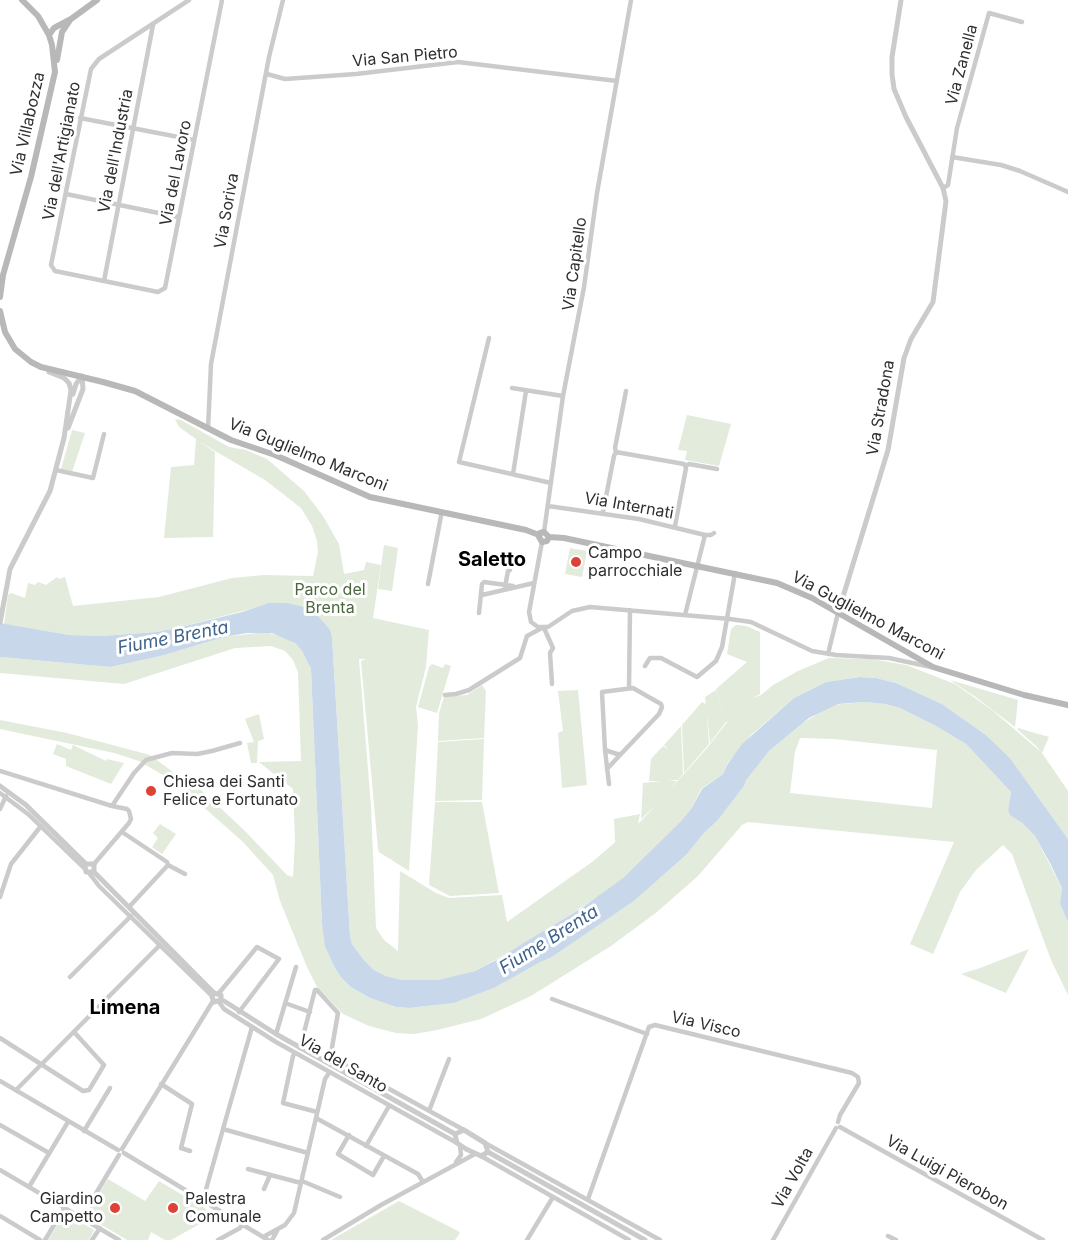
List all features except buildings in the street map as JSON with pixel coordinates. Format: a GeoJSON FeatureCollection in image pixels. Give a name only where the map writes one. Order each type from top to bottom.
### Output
{"type":"FeatureCollection","features":[{"type":"Feature","properties":{"kind":"main road","name":"Via Villabozza"},"geometry":{"type":"LineString","coordinates":[[0,297],[3,275],[31,177],[55,72],[49,34],[38,16],[22,0]]}},
{"type":"Feature","properties":{"kind":"main road"},"geometry":{"type":"LineString","coordinates":[[55,72],[62,32],[71,20],[97,0]]}},
{"type":"Feature","properties":{"kind":"main road"},"geometry":{"type":"LineString","coordinates":[[30,6],[51,23],[59,24]]}},
{"type":"Feature","properties":{"kind":"main road"},"geometry":{"type":"LineString","coordinates":[[49,34],[59,24],[71,20]]}},
{"type":"Feature","properties":{"kind":"main road"},"geometry":{"type":"LineString","coordinates":[[49,34],[55,35],[62,32]]}},
{"type":"Feature","properties":{"kind":"main road"},"geometry":{"type":"LineString","coordinates":[[0,311],[1,323],[7,336],[15,349],[31,362],[50,370],[120,386],[156,401],[208,429]]}},
{"type":"Feature","properties":{"kind":"main road","name":"Via Guglielmo Marconi"},"geometry":{"type":"LineString","coordinates":[[208,429],[293,462],[370,497],[526,530],[544,536],[564,538],[762,579],[794,590],[933,667],[1006,690],[1068,705]]}},
{"type":"Feature","properties":{"kind":"street","name":"Via dell'Artigianato"},"geometry":{"type":"LineString","coordinates":[[104,281],[55,271],[52,268],[89,74],[93,64],[189,0]]}},
{"type":"Feature","properties":{"kind":"street","name":"Via del Lavoro"},"geometry":{"type":"LineString","coordinates":[[104,281],[158,292],[165,288],[222,0]]}},
{"type":"Feature","properties":{"kind":"street","name":"Via Soriva"},"geometry":{"type":"LineString","coordinates":[[208,429],[211,364],[240,217],[249,157],[274,33],[283,0]]}},
{"type":"Feature","properties":{"kind":"street","name":"Via Capitello"},"geometry":{"type":"LineString","coordinates":[[445,695],[469,690],[520,658],[531,622],[529,612],[544,536],[563,396],[584,287],[597,193],[631,0]]}},
{"type":"Feature","properties":{"kind":"street","name":"Via Stradona"},"geometry":{"type":"LineString","coordinates":[[828,654],[838,613],[888,450],[904,358],[911,339],[930,308],[936,291],[946,201],[943,188],[894,89],[892,57],[901,0]]}},
{"type":"Feature","properties":{"kind":"street","name":"Via Zanella"},"geometry":{"type":"LineString","coordinates":[[943,188],[948,185],[957,128],[989,13],[1022,22]]}},
{"type":"Feature","properties":{"kind":"street","name":"Via dell'Industria"},"geometry":{"type":"LineString","coordinates":[[104,281],[153,25]]}},
{"type":"Feature","properties":{"kind":"street","name":"Via San Pietro"},"geometry":{"type":"LineString","coordinates":[[267,75],[285,79],[356,74],[458,62],[617,81]]}},
{"type":"Feature","properties":{"kind":"street"},"geometry":{"type":"LineString","coordinates":[[80,118],[194,140]]}},
{"type":"Feature","properties":{"kind":"street"},"geometry":{"type":"LineString","coordinates":[[952,157],[1001,165],[1068,192]]}},
{"type":"Feature","properties":{"kind":"street"},"geometry":{"type":"LineString","coordinates":[[66,194],[178,217]]}},
{"type":"Feature","properties":{"kind":"street"},"geometry":{"type":"LineString","coordinates":[[489,338],[459,462],[551,483]]}},
{"type":"Feature","properties":{"kind":"street"},"geometry":{"type":"LineString","coordinates":[[0,623],[2,600],[13,560],[44,505],[56,470],[70,404],[69,383],[31,362]]}},
{"type":"Feature","properties":{"kind":"street"},"geometry":{"type":"LineString","coordinates":[[70,404],[76,384],[82,376]]}},
{"type":"Feature","properties":{"kind":"street"},"geometry":{"type":"LineString","coordinates":[[81,397],[84,384],[82,376]]}},
{"type":"Feature","properties":{"kind":"street"},"geometry":{"type":"LineString","coordinates":[[64,438],[87,387],[92,383],[120,386]]}},
{"type":"Feature","properties":{"kind":"street"},"geometry":{"type":"LineString","coordinates":[[512,387],[563,396]]}},
{"type":"Feature","properties":{"kind":"street"},"geometry":{"type":"LineString","coordinates":[[513,474],[526,391]]}},
{"type":"Feature","properties":{"kind":"street"},"geometry":{"type":"LineString","coordinates":[[603,512],[626,391]]}},
{"type":"Feature","properties":{"kind":"street"},"geometry":{"type":"LineString","coordinates":[[56,470],[93,478],[104,434]]}},
{"type":"Feature","properties":{"kind":"street"},"geometry":{"type":"LineString","coordinates":[[616,452],[682,463],[686,466],[689,464],[717,469]]}},
{"type":"Feature","properties":{"kind":"street"},"geometry":{"type":"LineString","coordinates":[[675,526],[686,466]]}},
{"type":"Feature","properties":{"kind":"street","name":"Via Internati"},"geometry":{"type":"LineString","coordinates":[[548,506],[603,512],[675,526],[705,535]]}},
{"type":"Feature","properties":{"kind":"street"},"geometry":{"type":"LineString","coordinates":[[428,584],[441,516]]}},
{"type":"Feature","properties":{"kind":"street"},"geometry":{"type":"LineString","coordinates":[[684,615],[705,535],[714,532]]}},
{"type":"Feature","properties":{"kind":"street"},"geometry":{"type":"LineString","coordinates":[[505,587],[510,570]]}},
{"type":"Feature","properties":{"kind":"street"},"geometry":{"type":"LineString","coordinates":[[645,666],[651,658],[661,658],[694,676],[699,676],[716,661],[721,652],[735,573]]}},
{"type":"Feature","properties":{"kind":"street"},"geometry":{"type":"LineString","coordinates":[[479,613],[484,582],[505,587]]}},
{"type":"Feature","properties":{"kind":"street"},"geometry":{"type":"LineString","coordinates":[[482,595],[505,587],[534,583]]}},
{"type":"Feature","properties":{"kind":"street"},"geometry":{"type":"LineString","coordinates":[[527,636],[573,611],[586,607],[630,610],[751,622],[803,648],[828,654],[889,658],[933,667]]}},
{"type":"Feature","properties":{"kind":"street"},"geometry":{"type":"LineString","coordinates":[[629,688],[630,610]]}},
{"type":"Feature","properties":{"kind":"street"},"geometry":{"type":"LineString","coordinates":[[531,622],[543,628],[553,648],[550,653],[552,684]]}},
{"type":"Feature","properties":{"kind":"street"},"geometry":{"type":"LineString","coordinates":[[607,769],[662,707],[633,688],[602,692],[605,750],[607,769],[609,784]]}},
{"type":"Feature","properties":{"kind":"street"},"geometry":{"type":"LineString","coordinates":[[112,806],[134,773],[146,760],[172,753],[205,752],[240,743]]}},
{"type":"Feature","properties":{"kind":"street"},"geometry":{"type":"LineString","coordinates":[[605,750],[621,754]]}},
{"type":"Feature","properties":{"kind":"street"},"geometry":{"type":"LineString","coordinates":[[0,771],[127,809],[131,815],[129,823],[89,869],[26,805],[0,786]]}},
{"type":"Feature","properties":{"kind":"street"},"geometry":{"type":"LineString","coordinates":[[0,793],[63,844]]}},
{"type":"Feature","properties":{"kind":"street"},"geometry":{"type":"LineString","coordinates":[[0,809],[6,796]]}},
{"type":"Feature","properties":{"kind":"street"},"geometry":{"type":"LineString","coordinates":[[0,897],[4,873],[40,826]]}},
{"type":"Feature","properties":{"kind":"street"},"geometry":{"type":"LineString","coordinates":[[123,832],[167,862],[168,865],[185,874]]}},
{"type":"Feature","properties":{"kind":"street"},"geometry":{"type":"LineString","coordinates":[[129,907],[168,865]]}},
{"type":"Feature","properties":{"kind":"street","name":"Via del Santo"},"geometry":{"type":"LineString","coordinates":[[89,869],[204,981],[227,1011],[455,1134]]}},
{"type":"Feature","properties":{"kind":"street","name":"Via del Santo"},"geometry":{"type":"LineString","coordinates":[[89,869],[131,916],[216,998],[276,1034],[342,1080],[629,1240]]}},
{"type":"Feature","properties":{"kind":"street"},"geometry":{"type":"LineString","coordinates":[[70,977],[131,916]]}},
{"type":"Feature","properties":{"kind":"street"},"geometry":{"type":"LineString","coordinates":[[16,1090],[160,945]]}},
{"type":"Feature","properties":{"kind":"street"},"geometry":{"type":"LineString","coordinates":[[92,1200],[161,1084],[216,998],[257,947],[279,959],[239,1012]]}},
{"type":"Feature","properties":{"kind":"street"},"geometry":{"type":"LineString","coordinates":[[276,1034],[296,967]]}},
{"type":"Feature","properties":{"kind":"street"},"geometry":{"type":"LineString","coordinates":[[327,1064],[331,1057],[338,1013],[315,990],[283,1103],[317,1115],[366,1146],[418,1174],[423,1182]]}},
{"type":"Feature","properties":{"kind":"street"},"geometry":{"type":"LineString","coordinates":[[552,999],[647,1034]]}},
{"type":"Feature","properties":{"kind":"street"},"geometry":{"type":"LineString","coordinates":[[285,1003],[310,1012]]}},
{"type":"Feature","properties":{"kind":"street","name":"Via Visco"},"geometry":{"type":"LineString","coordinates":[[588,1199],[649,1027],[656,1025],[688,1032],[845,1071],[858,1077],[859,1083]]}},
{"type":"Feature","properties":{"kind":"street"},"geometry":{"type":"LineString","coordinates":[[205,1193],[252,1026]]}},
{"type":"Feature","properties":{"kind":"street"},"geometry":{"type":"LineString","coordinates":[[0,1038],[83,1091],[89,1090],[104,1065],[74,1032]]}},
{"type":"Feature","properties":{"kind":"street","name":"Via del Santo"},"geometry":{"type":"LineString","coordinates":[[331,1057],[660,1240]]}},
{"type":"Feature","properties":{"kind":"street"},"geometry":{"type":"LineString","coordinates":[[429,1111],[449,1059]]}},
{"type":"Feature","properties":{"kind":"street"},"geometry":{"type":"LineString","coordinates":[[272,1240],[294,1212],[329,1072]]}},
{"type":"Feature","properties":{"kind":"street"},"geometry":{"type":"LineString","coordinates":[[342,1080],[346,1074]]}},
{"type":"Feature","properties":{"kind":"street"},"geometry":{"type":"LineString","coordinates":[[0,1081],[266,1239],[268,1233],[277,1231]]}},
{"type":"Feature","properties":{"kind":"street","name":"Via del Santo"},"geometry":{"type":"LineString","coordinates":[[370,1087],[374,1081]]}},
{"type":"Feature","properties":{"kind":"street","name":"Via Volta"},"geometry":{"type":"LineString","coordinates":[[773,1240],[838,1126],[840,1115],[859,1083]]}},
{"type":"Feature","properties":{"kind":"street"},"geometry":{"type":"LineString","coordinates":[[161,1084],[192,1104],[181,1148],[190,1151]]}},
{"type":"Feature","properties":{"kind":"street"},"geometry":{"type":"LineString","coordinates":[[84,1131],[110,1088]]}},
{"type":"Feature","properties":{"kind":"street"},"geometry":{"type":"LineString","coordinates":[[366,1146],[389,1106]]}},
{"type":"Feature","properties":{"kind":"street"},"geometry":{"type":"LineString","coordinates":[[29,1187],[68,1122]]}},
{"type":"Feature","properties":{"kind":"street"},"geometry":{"type":"LineString","coordinates":[[0,1125],[49,1154]]}},
{"type":"Feature","properties":{"kind":"street","name":"Via Luigi Pierobon"},"geometry":{"type":"LineString","coordinates":[[838,1126],[1043,1240]]}},
{"type":"Feature","properties":{"kind":"street"},"geometry":{"type":"LineString","coordinates":[[223,1129],[308,1153]]}},
{"type":"Feature","properties":{"kind":"street"},"geometry":{"type":"LineString","coordinates":[[454,1164],[461,1155],[455,1134],[464,1130]]}},
{"type":"Feature","properties":{"kind":"street"},"geometry":{"type":"LineString","coordinates":[[349,1135],[338,1154],[373,1175],[384,1156]]}},
{"type":"Feature","properties":{"kind":"street"},"geometry":{"type":"LineString","coordinates":[[485,1143],[488,1152],[645,1240]]}},
{"type":"Feature","properties":{"kind":"street"},"geometry":{"type":"LineString","coordinates":[[323,1240],[454,1164],[488,1152]]}},
{"type":"Feature","properties":{"kind":"street"},"geometry":{"type":"LineString","coordinates":[[510,1173],[514,1167]]}},
{"type":"Feature","properties":{"kind":"street"},"geometry":{"type":"LineString","coordinates":[[248,1169],[302,1182],[340,1197]]}},
{"type":"Feature","properties":{"kind":"street"},"geometry":{"type":"LineString","coordinates":[[0,1170],[119,1240]]}},
{"type":"Feature","properties":{"kind":"street"},"geometry":{"type":"LineString","coordinates":[[264,1189],[270,1175]]}},
{"type":"Feature","properties":{"kind":"street"},"geometry":{"type":"LineString","coordinates":[[527,1240],[553,1197]]}},
{"type":"Feature","properties":{"kind":"street"},"geometry":{"type":"LineString","coordinates":[[45,1240],[65,1207]]}},
{"type":"Feature","properties":{"kind":"street"},"geometry":{"type":"LineString","coordinates":[[594,1221],[598,1214]]}},
{"type":"Feature","properties":{"kind":"street"},"geometry":{"type":"LineString","coordinates":[[0,1216],[40,1240]]}},
{"type":"Feature","properties":{"kind":"street"},"geometry":{"type":"LineString","coordinates":[[218,1240],[240,1223]]}},
{"type":"Feature","properties":{"kind":"street"},"geometry":{"type":"LineString","coordinates":[[92,1240],[100,1228]]}},
{"type":"Feature","properties":{"kind":"street"},"geometry":{"type":"LineString","coordinates":[[888,1236],[896,1240]]}},
{"type":"Feature","properties":{"kind":"green space"},"geometry":{"type":"Polygon","coordinates":[[[687,415],[731,424],[719,466],[685,460],[687,451],[678,450],[687,415]]]}},
{"type":"Feature","properties":{"kind":"green space","name":"Parco del Brenta"},"geometry":{"type":"Polygon","coordinates":[[[175,419],[181,420],[229,447],[246,450],[267,459],[304,491],[323,516],[339,544],[344,574],[364,570],[366,562],[381,565],[373,618],[429,630],[426,667],[416,707],[418,725],[409,871],[379,852],[378,849],[361,661],[366,659],[359,659],[371,806],[376,928],[384,940],[398,951],[400,871],[436,893],[449,898],[502,895],[507,922],[592,862],[626,833],[615,842],[614,819],[640,814],[638,824],[656,805],[641,819],[643,783],[662,781],[649,781],[651,759],[663,746],[668,749],[664,745],[681,726],[683,774],[678,780],[667,780],[677,781],[667,793],[728,721],[726,722],[716,689],[747,662],[727,654],[731,629],[736,625],[746,626],[760,632],[760,694],[751,699],[761,695],[773,685],[798,671],[829,658],[872,659],[906,665],[955,684],[992,710],[1041,752],[1018,728],[1049,737],[1042,753],[1068,791],[1068,839],[1010,758],[986,735],[942,704],[896,683],[876,678],[860,677],[826,682],[794,698],[751,735],[727,764],[723,774],[701,789],[691,809],[681,821],[623,878],[599,896],[532,939],[475,971],[438,980],[402,980],[386,976],[374,970],[364,960],[352,944],[350,936],[332,637],[318,616],[304,607],[254,608],[156,632],[102,636],[69,635],[4,624],[8,595],[11,593],[25,598],[28,583],[35,585],[38,582],[46,585],[57,577],[59,579],[65,577],[73,606],[159,597],[232,578],[264,575],[313,576],[318,552],[317,541],[312,526],[301,508],[265,480],[198,441],[215,452],[213,537],[164,538],[171,467],[194,465],[196,439],[179,427],[175,419]]]}},
{"type":"Feature","properties":{"kind":"green space"},"geometry":{"type":"Polygon","coordinates":[[[72,430],[85,433],[72,472],[61,469],[72,430]]]}},
{"type":"Feature","properties":{"kind":"green space"},"geometry":{"type":"Polygon","coordinates":[[[384,545],[398,548],[392,591],[378,589],[384,545]]]}},
{"type":"Feature","properties":{"kind":"green space","name":"Campo parrocchiale"},"geometry":{"type":"Polygon","coordinates":[[[570,548],[587,551],[582,577],[565,574],[570,548]]]}},
{"type":"Feature","properties":{"kind":"green space"},"geometry":{"type":"Polygon","coordinates":[[[265,632],[285,637],[302,651],[311,669],[322,924],[326,946],[334,966],[351,987],[370,998],[396,1007],[409,1008],[454,1003],[494,988],[540,961],[552,957],[634,901],[686,855],[718,820],[744,786],[745,780],[769,751],[803,723],[832,705],[865,702],[900,708],[966,744],[1011,792],[1008,810],[1035,836],[1062,888],[1060,904],[1068,922],[1068,995],[1051,960],[1012,854],[1003,845],[976,870],[960,892],[933,954],[910,944],[954,842],[748,822],[742,825],[698,876],[657,912],[611,946],[531,996],[481,1019],[437,1030],[414,1034],[396,1033],[369,1026],[343,1014],[317,987],[280,901],[273,875],[242,841],[175,782],[139,761],[114,753],[0,729],[0,720],[67,733],[150,755],[197,790],[199,788],[287,875],[293,877],[295,840],[293,789],[259,762],[301,761],[298,672],[293,660],[285,651],[271,646],[235,648],[124,684],[0,673],[0,657],[110,667],[161,656],[224,637],[265,632]],[[800,738],[795,752],[790,793],[932,808],[937,750],[834,739],[800,738]]]}},
{"type":"Feature","properties":{"kind":"green space"},"geometry":{"type":"Polygon","coordinates":[[[432,664],[443,668],[445,664],[451,666],[437,713],[418,707],[429,667],[432,664]]]}},
{"type":"Feature","properties":{"kind":"green space"},"geometry":{"type":"Polygon","coordinates":[[[950,680],[1018,700],[1015,727],[977,698],[950,680]]]}},
{"type":"Feature","properties":{"kind":"green space"},"geometry":{"type":"Polygon","coordinates":[[[482,685],[486,691],[484,738],[438,741],[439,713],[444,697],[467,695],[482,685]]]}},
{"type":"Feature","properties":{"kind":"green space"},"geometry":{"type":"Polygon","coordinates":[[[578,690],[587,785],[562,788],[558,733],[563,731],[558,691],[578,690]]]}},
{"type":"Feature","properties":{"kind":"green space"},"geometry":{"type":"Polygon","coordinates":[[[716,690],[726,722],[710,743],[705,697],[716,690]]]}},
{"type":"Feature","properties":{"kind":"green space"},"geometry":{"type":"Polygon","coordinates":[[[702,702],[706,704],[709,744],[684,773],[682,725],[702,702]]]}},
{"type":"Feature","properties":{"kind":"green space"},"geometry":{"type":"Polygon","coordinates":[[[259,714],[264,739],[258,741],[257,763],[251,763],[247,743],[254,742],[245,719],[259,714]]]}},
{"type":"Feature","properties":{"kind":"green space"},"geometry":{"type":"Polygon","coordinates":[[[484,739],[482,800],[435,801],[438,742],[484,739]]]}},
{"type":"Feature","properties":{"kind":"green space"},"geometry":{"type":"Polygon","coordinates":[[[57,744],[71,750],[73,745],[106,761],[107,759],[124,763],[111,784],[66,766],[66,759],[53,754],[57,744]]]}},
{"type":"Feature","properties":{"kind":"green space"},"geometry":{"type":"Polygon","coordinates":[[[435,802],[482,802],[499,893],[450,896],[429,885],[435,802]]]}},
{"type":"Feature","properties":{"kind":"green space"},"geometry":{"type":"Polygon","coordinates":[[[160,824],[176,834],[162,854],[152,847],[158,838],[153,833],[160,824]]]}},
{"type":"Feature","properties":{"kind":"green space"},"geometry":{"type":"Polygon","coordinates":[[[1029,949],[1006,993],[961,974],[980,968],[1029,949]]]}},
{"type":"Feature","properties":{"kind":"green space"},"geometry":{"type":"Polygon","coordinates":[[[108,1179],[145,1201],[159,1181],[216,1215],[171,1240],[165,1240],[151,1232],[148,1240],[127,1240],[85,1215],[108,1179]]]}},
{"type":"Feature","properties":{"kind":"green space"},"geometry":{"type":"Polygon","coordinates":[[[399,1201],[460,1233],[455,1240],[331,1240],[399,1201]]]}},
{"type":"Feature","properties":{"kind":"green space"},"geometry":{"type":"Polygon","coordinates":[[[65,1213],[94,1230],[89,1240],[48,1240],[65,1213]]]}},
{"type":"Feature","properties":{"kind":"water","name":"Fiume Brenta"},"geometry":{"type":"Polygon","coordinates":[[[269,603],[287,603],[304,607],[318,616],[330,630],[350,936],[352,944],[364,960],[374,970],[386,976],[402,980],[438,980],[475,971],[583,907],[623,878],[681,821],[702,789],[723,774],[742,744],[794,698],[826,682],[860,677],[896,683],[942,704],[986,735],[1010,758],[1068,839],[1068,922],[1060,904],[1062,888],[1051,865],[1035,836],[1010,815],[1008,810],[1011,792],[966,744],[900,708],[865,702],[838,704],[809,718],[769,751],[718,820],[686,855],[634,901],[552,957],[494,988],[454,1003],[409,1008],[396,1007],[370,998],[351,987],[341,977],[325,946],[322,924],[311,669],[295,643],[272,633],[247,633],[110,667],[0,657],[0,623],[69,635],[102,636],[156,632],[242,612],[269,603]]]}},
{"type":"Feature","properties":{"kind":"place","name":"Campo parrocchiale"},"geometry":{"type":"Point","coordinates":[576,562]}},
{"type":"Feature","properties":{"kind":"place","name":"Chiesa dei Santi Felice e Fortunato"},"geometry":{"type":"Point","coordinates":[151,791]}},
{"type":"Feature","properties":{"kind":"place","name":"Giardino Campetto"},"geometry":{"type":"Point","coordinates":[115,1208]}},
{"type":"Feature","properties":{"kind":"place","name":"Palestra Comunale"},"geometry":{"type":"Point","coordinates":[173,1208]}},
{"type":"Feature","properties":{"kind":"district","name":"Saletto"},"geometry":{"type":"Point","coordinates":[492,560]}},
{"type":"Feature","properties":{"kind":"district","name":"Limena"},"geometry":{"type":"Point","coordinates":[125,1008]}}]}
